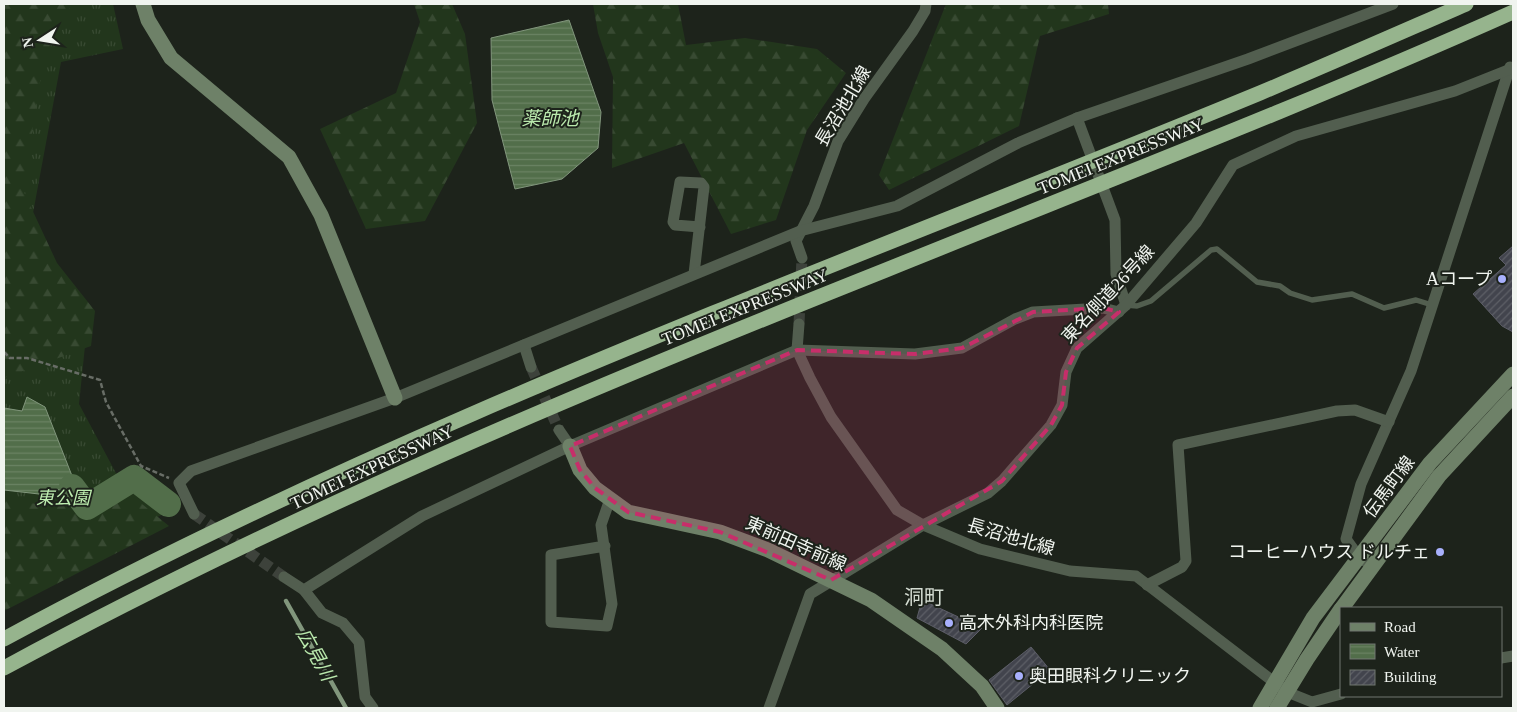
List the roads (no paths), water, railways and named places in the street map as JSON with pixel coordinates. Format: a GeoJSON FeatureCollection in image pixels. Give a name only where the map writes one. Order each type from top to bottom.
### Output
{"type":"FeatureCollection","features":[{"type":"Feature","properties":{"kind":"highway","name":"TOMEI EXPRESSWAY"},"geometry":{"type":"LineString","coordinates":[[4,638],[174,551],[397,446],[653,337],[1262,92],[1466,4]]}},
{"type":"Feature","properties":{"kind":"highway","name":"TOMEI EXPRESSWAY"},"geometry":{"type":"LineString","coordinates":[[4,668],[89,622],[406,470],[661,361],[1290,108],[1513,12]]}},
{"type":"Feature","properties":{"kind":"street"},"geometry":{"type":"LineString","coordinates":[[143,4],[148,20],[171,58],[289,157],[321,215],[395,398]]}},
{"type":"Feature","properties":{"kind":"street","name":"長沼池北線"},"geometry":{"type":"LineString","coordinates":[[800,231],[814,206],[838,141],[864,99],[913,31],[925,11],[926,4]]}},
{"type":"Feature","properties":{"kind":"street"},"geometry":{"type":"LineString","coordinates":[[194,514],[179,483],[191,471],[395,398],[800,231],[897,206],[1018,143],[1076,118],[1248,59],[1393,4]]}},
{"type":"Feature","properties":{"kind":"street"},"geometry":{"type":"LineString","coordinates":[[1366,562],[1346,539],[1361,484],[1411,371],[1511,67]]}},
{"type":"Feature","properties":{"kind":"street","name":"東名側道26号線"},"geometry":{"type":"LineString","coordinates":[[769,708],[810,594],[923,525],[988,493],[1002,482],[1051,425],[1062,405],[1066,372],[1077,348],[1123,308],[1196,223],[1233,165],[1296,136],[1455,91],[1511,67]]}},
{"type":"Feature","properties":{"kind":"street"},"geometry":{"type":"LineString","coordinates":[[304,590],[422,516],[570,446],[797,350],[915,354],[962,348],[1015,318],[1033,312],[1123,308],[1116,274],[1115,220],[1076,118]]}},
{"type":"Feature","properties":{"kind":"street"},"geometry":{"type":"LineString","coordinates":[[694,274],[700,227]]}},
{"type":"Feature","properties":{"kind":"street"},"geometry":{"type":"LineString","coordinates":[[800,231],[796,241],[802,258]]}},
{"type":"Feature","properties":{"kind":"street"},"geometry":{"type":"LineString","coordinates":[[797,350],[799,324]]}},
{"type":"Feature","properties":{"kind":"street"},"geometry":{"type":"LineString","coordinates":[[524,345],[531,367]]}},
{"type":"Feature","properties":{"kind":"street","name":"長沼池北線"},"geometry":{"type":"LineString","coordinates":[[797,350],[831,417],[897,510],[923,525],[980,549],[1070,571],[1136,576],[1281,687],[1312,702],[1340,694]]}},
{"type":"Feature","properties":{"kind":"street","name":"伝馬町線"},"geometry":{"type":"LineString","coordinates":[[1342,607],[1366,562],[1430,463],[1513,374]]}},
{"type":"Feature","properties":{"kind":"street","name":"伝馬町線"},"geometry":{"type":"LineString","coordinates":[[1278,708],[1281,687],[1314,618],[1366,562],[1439,476],[1513,396]]}},
{"type":"Feature","properties":{"kind":"street"},"geometry":{"type":"LineString","coordinates":[[1147,585],[1182,567],[1186,561],[1178,444],[1337,411],[1354,410],[1389,422]]}},
{"type":"Feature","properties":{"kind":"street"},"geometry":{"type":"LineString","coordinates":[[559,430],[570,446]]}},
{"type":"Feature","properties":{"kind":"street","name":"東前田寺前線"},"geometry":{"type":"LineString","coordinates":[[570,446],[580,470],[595,488],[628,512],[720,532],[768,550],[871,600],[942,649],[982,686],[997,708]]}},
{"type":"Feature","properties":{"kind":"street"},"geometry":{"type":"LineString","coordinates":[[605,546],[552,555],[551,622],[607,626],[612,604],[605,546],[601,525],[610,499]]}},
{"type":"Feature","properties":{"kind":"street"},"geometry":{"type":"LineString","coordinates":[[284,577],[304,590],[322,613],[344,623],[359,642],[365,697],[373,708]]}},
{"type":"Feature","properties":{"kind":"street","name":"伝馬町線"},"geometry":{"type":"LineString","coordinates":[[1260,708],[1281,687],[1340,610]]}},
{"type":"Feature","properties":{"kind":"lane"},"geometry":{"type":"LineString","coordinates":[[1123,308],[1151,301],[1211,250],[1217,249],[1257,282],[1280,286],[1290,293],[1312,300],[1352,294],[1384,308],[1416,300],[1432,305]]}},
{"type":"Feature","properties":{"kind":"water","name":"薬師池"},"geometry":{"type":"Polygon","coordinates":[[[569,20],[601,112],[598,148],[562,179],[515,189],[492,100],[491,38],[569,20]]]}},
{"type":"Feature","properties":{"kind":"water"},"geometry":{"type":"Polygon","coordinates":[[[27,397],[45,407],[76,486],[39,494],[4,490],[4,408],[22,411],[27,397]]]}},
{"type":"Feature","properties":{"kind":"waterway","name":"広見川"},"geometry":{"type":"LineString","coordinates":[[72,487],[87,507],[134,478],[168,504]]}},
{"type":"Feature","properties":{"kind":"waterway","name":"広見川"},"geometry":{"type":"LineString","coordinates":[[286,601],[346,708]]}},
{"type":"Feature","properties":{"kind":"tunnel"},"geometry":{"type":"LineString","coordinates":[[799,324],[802,258]]}},
{"type":"Feature","properties":{"kind":"tunnel"},"geometry":{"type":"LineString","coordinates":[[531,367],[559,430]]}},
{"type":"Feature","properties":{"kind":"tunnel"},"geometry":{"type":"LineString","coordinates":[[194,514],[284,577]]}},
{"type":"Feature","properties":{"kind":"place","name":"Aコープ"},"geometry":{"type":"Point","coordinates":[1502,279]}},
{"type":"Feature","properties":{"kind":"place","name":"コーヒーハウス ドルチェ"},"geometry":{"type":"Point","coordinates":[1440,552]}},
{"type":"Feature","properties":{"kind":"place","name":"高木外科内科医院"},"geometry":{"type":"Point","coordinates":[949,623]}},
{"type":"Feature","properties":{"kind":"place","name":"奥田眼科クリニック"},"geometry":{"type":"Point","coordinates":[1019,676]}},
{"type":"Feature","properties":{"kind":"district","name":"洞町"},"geometry":{"type":"Point","coordinates":[924,597]}},
{"type":"Feature","properties":{"kind":"park label","name":"東公園"},"geometry":{"type":"Point","coordinates":[63,498]}}]}
